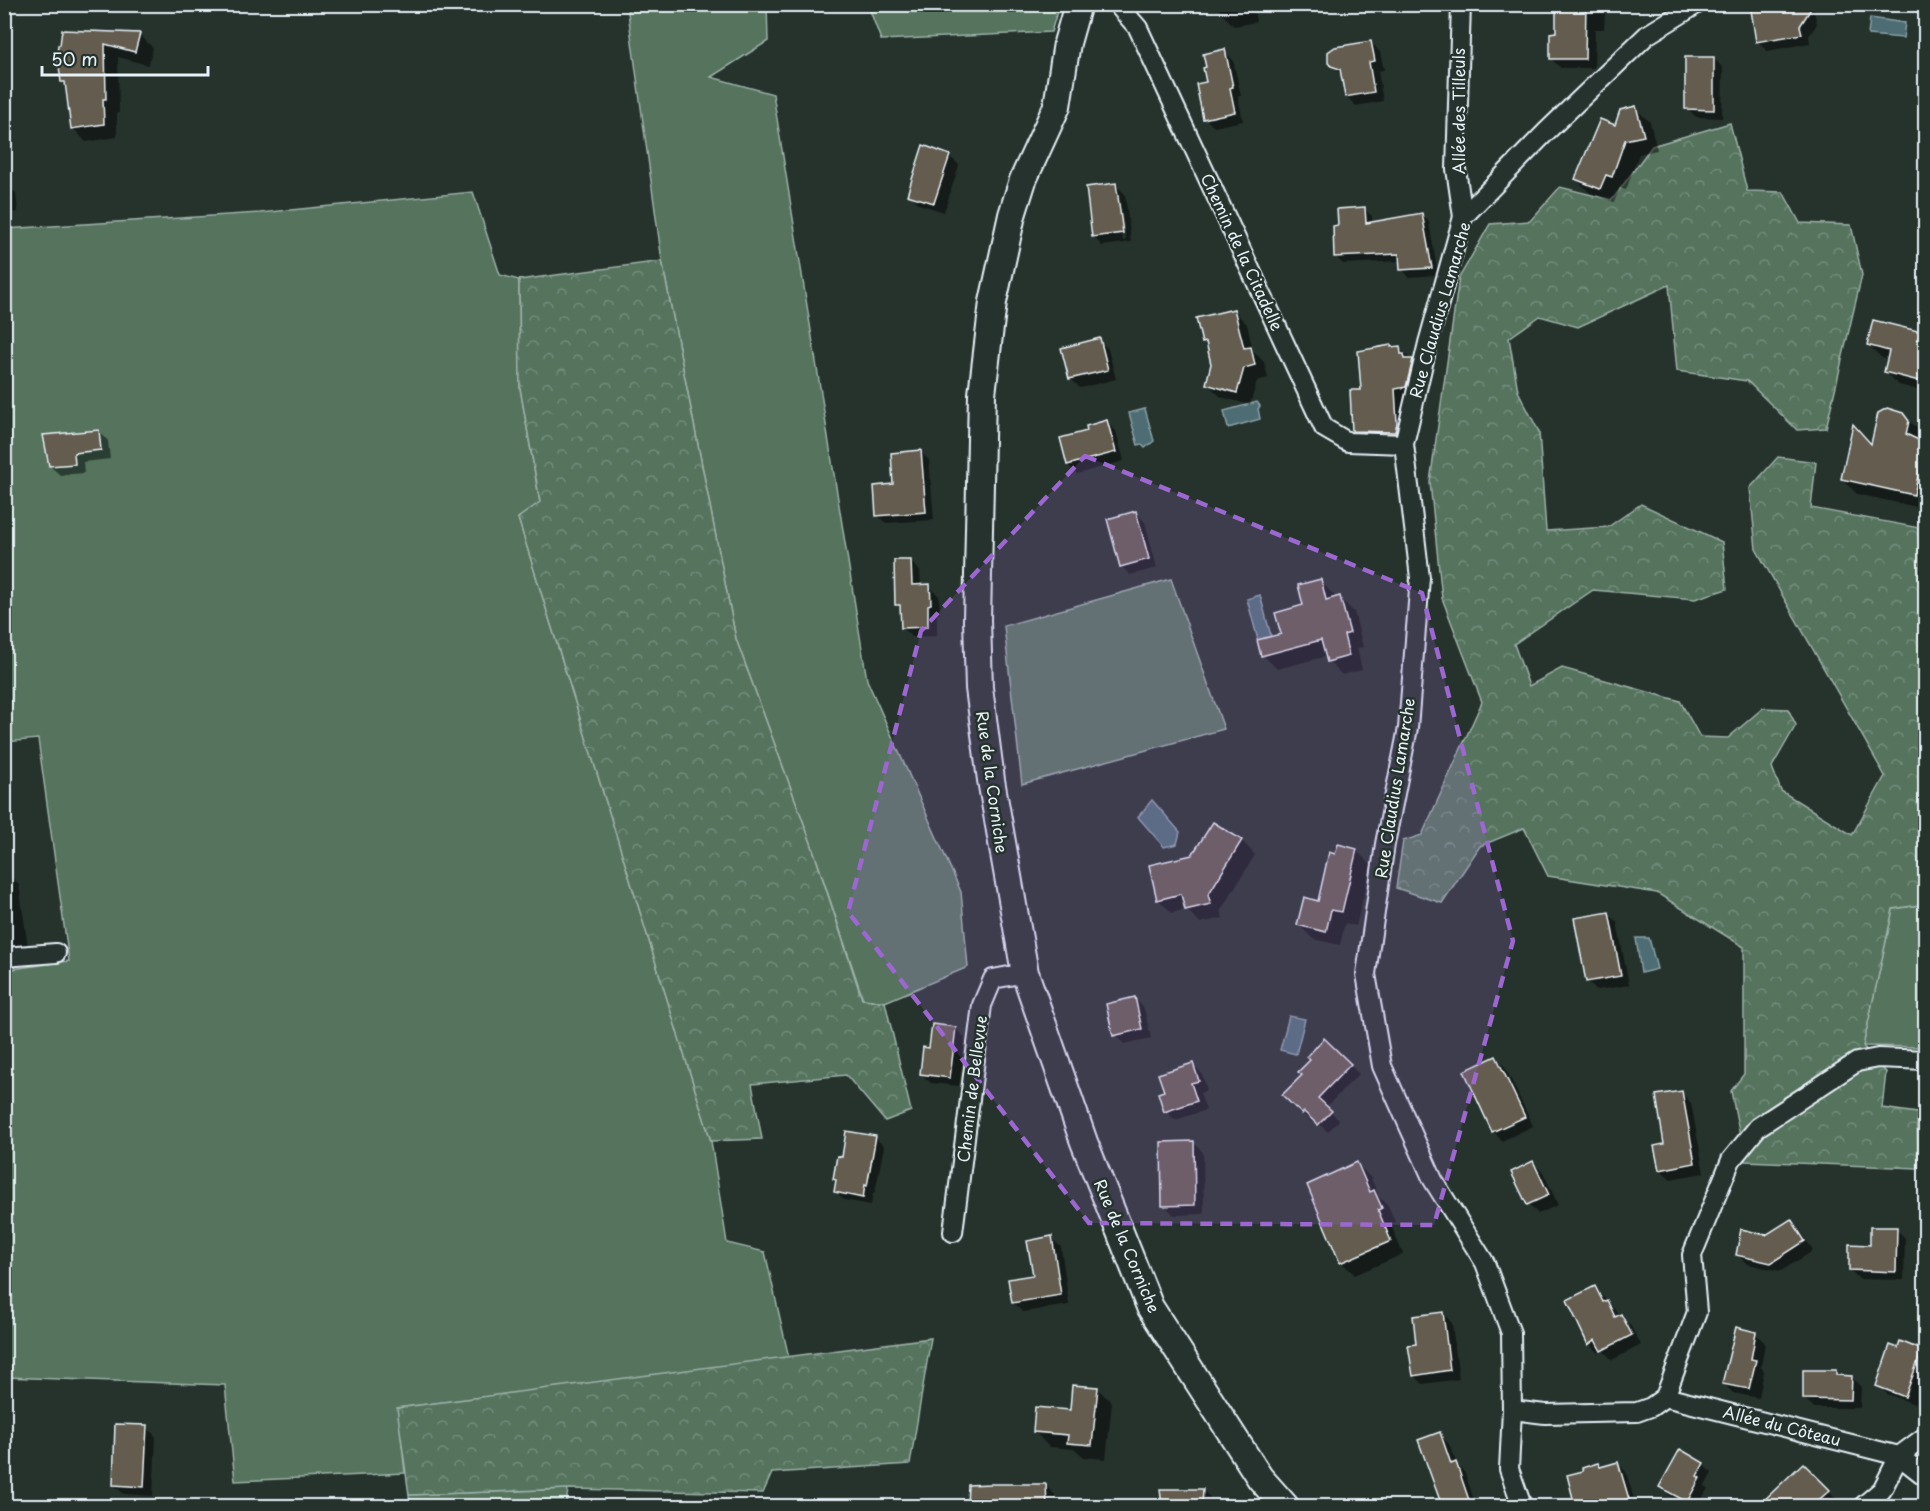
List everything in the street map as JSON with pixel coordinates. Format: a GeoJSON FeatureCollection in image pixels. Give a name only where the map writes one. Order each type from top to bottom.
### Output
{"type":"FeatureCollection","features":[{"type":"Feature","properties":{"kind":"main road","name":"Rue de la Corniche"},"geometry":{"type":"LineString","coordinates":[[1078,4],[1067,43],[1057,106],[1023,180],[1012,215],[993,302],[982,394],[977,620],[979,688],[1005,866],[1025,973],[1084,1143],[1150,1307],[1260,1478],[1285,1506]]}},
{"type":"Feature","properties":{"kind":"street","name":"Chemin de la Citadelle"},"geometry":{"type":"LineString","coordinates":[[1117,4],[1138,28],[1324,428],[1348,442],[1404,444]]}},
{"type":"Feature","properties":{"kind":"street","name":"Allée des Tilleuls"},"geometry":{"type":"LineString","coordinates":[[1461,4],[1456,169],[1463,217]]}},
{"type":"Feature","properties":{"kind":"street","name":"Rue Claudius Lamarche"},"geometry":{"type":"LineString","coordinates":[[1522,1506],[1509,1469],[1512,1410],[1511,1333],[1485,1263],[1433,1180],[1382,1066],[1366,974],[1385,843],[1408,728],[1420,578],[1404,444],[1428,343],[1463,217],[1546,132],[1647,35],[1697,4]]}},
{"type":"Feature","properties":{"kind":"street"},"geometry":{"type":"LineString","coordinates":[[4,957],[56,953]]}},
{"type":"Feature","properties":{"kind":"street","name":"Chemin de Bellevue"},"geometry":{"type":"LineString","coordinates":[[953,1232],[982,1005],[993,979],[1025,973]]}},
{"type":"Feature","properties":{"kind":"street"},"geometry":{"type":"LineString","coordinates":[[1512,1410],[1545,1414],[1637,1412],[1651,1407],[1665,1397],[1697,1312],[1692,1255],[1731,1160],[1758,1127],[1857,1062],[1878,1058],[1926,1060]]}},
{"type":"Feature","properties":{"kind":"street","name":"Allée du Côteau"},"geometry":{"type":"LineString","coordinates":[[1665,1397],[1899,1456],[1926,1477]]}},
{"type":"Feature","properties":{"kind":"street"},"geometry":{"type":"LineString","coordinates":[[1863,1506],[1882,1490],[1899,1456],[1926,1436]]}},
{"type":"Feature","properties":{"kind":"highlighted area"},"geometry":{"type":"Polygon","coordinates":[[[1085,456],[1422,593],[1513,941],[1434,1225],[1089,1223],[848,912],[921,631],[1085,456]]]}},
{"type":"Feature","properties":{"kind":"green space"},"geometry":{"type":"Polygon","coordinates":[[[627,5],[767,5],[768,41],[711,77],[773,94],[867,680],[961,892],[968,967],[885,1002],[863,999],[811,843],[736,639],[662,261],[627,5]]]}},
{"type":"Feature","properties":{"kind":"green space"},"geometry":{"type":"Polygon","coordinates":[[[868,5],[1059,5],[1051,32],[881,40],[868,5]]]}},
{"type":"Feature","properties":{"kind":"green space"},"geometry":{"type":"Polygon","coordinates":[[[1730,123],[1747,191],[1783,192],[1800,223],[1851,225],[1862,275],[1826,428],[1797,430],[1747,381],[1677,371],[1669,285],[1578,327],[1540,316],[1509,338],[1518,391],[1539,432],[1546,531],[1608,527],[1641,504],[1722,542],[1727,589],[1695,599],[1593,590],[1514,644],[1529,686],[1562,668],[1680,701],[1700,737],[1728,738],[1763,708],[1788,709],[1796,725],[1772,767],[1781,791],[1852,835],[1885,776],[1756,549],[1750,488],[1778,457],[1816,462],[1811,508],[1925,529],[1925,904],[1893,909],[1863,1046],[1886,1072],[1882,1108],[1917,1113],[1918,1168],[1745,1161],[1731,1091],[1744,1074],[1744,947],[1657,893],[1548,876],[1524,828],[1480,846],[1442,903],[1396,888],[1403,841],[1422,835],[1482,702],[1442,598],[1430,482],[1459,278],[1490,224],[1530,221],[1560,187],[1612,200],[1652,146],[1730,123]]]}},
{"type":"Feature","properties":{"kind":"green space"},"geometry":{"type":"Polygon","coordinates":[[[473,192],[500,275],[519,280],[520,388],[540,503],[518,518],[711,1141],[727,1243],[765,1252],[789,1358],[398,1408],[405,1473],[235,1481],[225,1385],[5,1377],[5,970],[69,961],[38,739],[5,742],[5,229],[260,213],[473,192]]]}},
{"type":"Feature","properties":{"kind":"green space"},"geometry":{"type":"Polygon","coordinates":[[[662,261],[736,639],[811,843],[862,999],[885,1002],[911,1111],[885,1121],[846,1075],[752,1084],[762,1139],[711,1141],[518,518],[540,502],[520,388],[519,280],[662,261]]]}},
{"type":"Feature","properties":{"kind":"green space"},"geometry":{"type":"Polygon","coordinates":[[[1171,579],[1224,729],[1022,784],[1004,626],[1171,579]]]}},
{"type":"Feature","properties":{"kind":"green space"},"geometry":{"type":"Polygon","coordinates":[[[1925,904],[1925,1047],[1863,1046],[1893,909],[1925,904]]]}},
{"type":"Feature","properties":{"kind":"green space"},"geometry":{"type":"Polygon","coordinates":[[[931,1338],[910,1464],[772,1473],[763,1493],[568,1489],[409,1495],[397,1408],[931,1338]]]}},
{"type":"Feature","properties":{"kind":"green space"},"geometry":{"type":"Polygon","coordinates":[[[568,1489],[566,1506],[410,1506],[409,1495],[568,1489]]]}},
{"type":"Feature","properties":{"kind":"water"},"geometry":{"type":"Polygon","coordinates":[[[1870,18],[1905,23],[1903,38],[1868,35],[1870,18]]]}},
{"type":"Feature","properties":{"kind":"water"},"geometry":{"type":"Polygon","coordinates":[[[1257,402],[1260,406],[1258,409],[1260,419],[1228,428],[1224,411],[1257,402]]]}},
{"type":"Feature","properties":{"kind":"water"},"geometry":{"type":"Polygon","coordinates":[[[1145,409],[1154,441],[1145,448],[1141,444],[1138,445],[1129,413],[1145,409]]]}},
{"type":"Feature","properties":{"kind":"water"},"geometry":{"type":"Polygon","coordinates":[[[1260,595],[1271,636],[1258,640],[1247,599],[1260,595]]]}},
{"type":"Feature","properties":{"kind":"water"},"geometry":{"type":"Polygon","coordinates":[[[1152,800],[1180,832],[1177,844],[1164,847],[1138,817],[1152,800]]]}},
{"type":"Feature","properties":{"kind":"water"},"geometry":{"type":"Polygon","coordinates":[[[1636,938],[1649,938],[1657,969],[1641,973],[1636,938]]]}},
{"type":"Feature","properties":{"kind":"water"},"geometry":{"type":"Polygon","coordinates":[[[1289,1016],[1305,1019],[1296,1054],[1280,1050],[1289,1016]]]}},
{"type":"Feature","properties":{"kind":"building"},"geometry":{"type":"Polygon","coordinates":[[[1556,4],[1586,4],[1585,59],[1550,59],[1550,33],[1556,32],[1556,4]]]}},
{"type":"Feature","properties":{"kind":"building"},"geometry":{"type":"Polygon","coordinates":[[[1779,4],[1814,4],[1800,26],[1802,34],[1756,42],[1751,10],[1779,4]]]}},
{"type":"Feature","properties":{"kind":"building"},"geometry":{"type":"Polygon","coordinates":[[[62,30],[140,33],[135,52],[105,44],[104,124],[71,129],[65,82],[61,82],[59,66],[56,65],[62,30]]]}},
{"type":"Feature","properties":{"kind":"building"},"geometry":{"type":"Polygon","coordinates":[[[1371,41],[1375,61],[1369,62],[1374,92],[1345,97],[1340,69],[1328,63],[1328,52],[1335,47],[1371,41]]]}},
{"type":"Feature","properties":{"kind":"building"},"geometry":{"type":"Polygon","coordinates":[[[1225,49],[1233,87],[1230,88],[1235,112],[1203,119],[1196,84],[1206,82],[1203,54],[1225,49]]]}},
{"type":"Feature","properties":{"kind":"building"},"geometry":{"type":"Polygon","coordinates":[[[1685,57],[1714,57],[1714,110],[1685,109],[1685,57]]]}},
{"type":"Feature","properties":{"kind":"building"},"geometry":{"type":"Polygon","coordinates":[[[1636,106],[1644,136],[1625,140],[1612,177],[1606,175],[1600,189],[1575,179],[1600,119],[1615,125],[1620,110],[1636,106]]]}},
{"type":"Feature","properties":{"kind":"building"},"geometry":{"type":"Polygon","coordinates":[[[923,145],[950,155],[934,203],[907,195],[923,145]]]}},
{"type":"Feature","properties":{"kind":"building"},"geometry":{"type":"Polygon","coordinates":[[[1116,183],[1123,233],[1092,237],[1086,187],[1116,183]]]}},
{"type":"Feature","properties":{"kind":"building"},"geometry":{"type":"Polygon","coordinates":[[[1365,207],[1366,223],[1422,213],[1432,268],[1400,270],[1399,254],[1334,257],[1333,226],[1338,225],[1337,209],[1365,207]]]}},
{"type":"Feature","properties":{"kind":"building"},"geometry":{"type":"Polygon","coordinates":[[[1234,309],[1244,348],[1251,347],[1255,365],[1244,368],[1237,393],[1206,384],[1211,364],[1206,342],[1202,343],[1196,318],[1234,309]]]}},
{"type":"Feature","properties":{"kind":"building"},"geometry":{"type":"Polygon","coordinates":[[[1873,320],[1926,333],[1926,371],[1923,382],[1884,372],[1889,351],[1867,345],[1873,320]]]}},
{"type":"Feature","properties":{"kind":"building"},"geometry":{"type":"Polygon","coordinates":[[[1100,338],[1108,370],[1069,379],[1061,348],[1100,338]]]}},
{"type":"Feature","properties":{"kind":"building"},"geometry":{"type":"Polygon","coordinates":[[[1391,345],[1391,347],[1400,346],[1401,354],[1404,354],[1405,359],[1413,359],[1406,387],[1395,389],[1397,423],[1395,432],[1352,431],[1350,390],[1361,390],[1358,351],[1391,345]]]}},
{"type":"Feature","properties":{"kind":"building"},"geometry":{"type":"Polygon","coordinates":[[[1887,408],[1903,413],[1909,421],[1906,434],[1925,443],[1914,495],[1841,479],[1853,424],[1871,444],[1878,413],[1887,408]]]}},
{"type":"Feature","properties":{"kind":"building"},"geometry":{"type":"Polygon","coordinates":[[[1107,420],[1116,452],[1067,465],[1060,438],[1087,431],[1086,426],[1107,420]]]}},
{"type":"Feature","properties":{"kind":"building"},"geometry":{"type":"Polygon","coordinates":[[[99,430],[101,450],[74,453],[75,464],[49,466],[43,435],[99,430]]]}},
{"type":"Feature","properties":{"kind":"building"},"geometry":{"type":"Polygon","coordinates":[[[921,450],[926,512],[876,516],[874,486],[893,484],[891,453],[921,450]]]}},
{"type":"Feature","properties":{"kind":"building"},"geometry":{"type":"Polygon","coordinates":[[[1136,511],[1149,559],[1120,567],[1107,519],[1136,511]]]}},
{"type":"Feature","properties":{"kind":"building"},"geometry":{"type":"Polygon","coordinates":[[[894,560],[911,560],[912,585],[930,584],[931,604],[928,605],[928,627],[901,628],[900,605],[895,605],[894,560]]]}},
{"type":"Feature","properties":{"kind":"building"},"geometry":{"type":"Polygon","coordinates":[[[1321,579],[1326,600],[1340,596],[1350,633],[1344,635],[1349,656],[1327,662],[1321,640],[1261,656],[1257,640],[1281,634],[1275,613],[1303,605],[1298,585],[1321,579]]]}},
{"type":"Feature","properties":{"kind":"building"},"geometry":{"type":"Polygon","coordinates":[[[1213,822],[1242,840],[1208,895],[1211,904],[1185,910],[1181,894],[1157,900],[1149,865],[1192,855],[1213,822]]]}},
{"type":"Feature","properties":{"kind":"building"},"geometry":{"type":"Polygon","coordinates":[[[1338,844],[1357,849],[1342,912],[1331,910],[1326,932],[1297,925],[1304,897],[1318,901],[1329,852],[1335,854],[1338,844]]]}},
{"type":"Feature","properties":{"kind":"building"},"geometry":{"type":"Polygon","coordinates":[[[1609,912],[1621,976],[1586,982],[1574,918],[1609,912]]]}},
{"type":"Feature","properties":{"kind":"building"},"geometry":{"type":"Polygon","coordinates":[[[1135,997],[1142,1029],[1113,1036],[1106,1004],[1135,997]]]}},
{"type":"Feature","properties":{"kind":"building"},"geometry":{"type":"Polygon","coordinates":[[[932,1024],[956,1027],[950,1078],[920,1074],[923,1047],[929,1048],[932,1024]]]}},
{"type":"Feature","properties":{"kind":"building"},"geometry":{"type":"Polygon","coordinates":[[[1324,1038],[1351,1064],[1318,1098],[1332,1111],[1318,1125],[1282,1095],[1302,1075],[1298,1072],[1310,1060],[1307,1057],[1324,1038]]]}},
{"type":"Feature","properties":{"kind":"building"},"geometry":{"type":"Polygon","coordinates":[[[1496,1056],[1525,1117],[1492,1132],[1464,1071],[1496,1056]]]}},
{"type":"Feature","properties":{"kind":"building"},"geometry":{"type":"Polygon","coordinates":[[[1193,1063],[1199,1081],[1191,1083],[1197,1101],[1164,1112],[1158,1093],[1164,1091],[1158,1074],[1193,1063]]]}},
{"type":"Feature","properties":{"kind":"building"},"geometry":{"type":"Polygon","coordinates":[[[1682,1091],[1695,1163],[1659,1170],[1654,1146],[1664,1144],[1656,1095],[1682,1091]]]}},
{"type":"Feature","properties":{"kind":"building"},"geometry":{"type":"Polygon","coordinates":[[[846,1131],[876,1136],[863,1198],[834,1192],[836,1180],[833,1179],[837,1156],[842,1157],[846,1131]]]}},
{"type":"Feature","properties":{"kind":"building"},"geometry":{"type":"Polygon","coordinates":[[[1194,1141],[1195,1205],[1162,1206],[1161,1142],[1194,1141]]]}},
{"type":"Feature","properties":{"kind":"building"},"geometry":{"type":"Polygon","coordinates":[[[1533,1161],[1549,1195],[1527,1205],[1511,1172],[1533,1161]]]}},
{"type":"Feature","properties":{"kind":"building"},"geometry":{"type":"Polygon","coordinates":[[[1357,1162],[1370,1192],[1374,1190],[1382,1208],[1378,1210],[1391,1241],[1340,1263],[1307,1185],[1357,1162]]]}},
{"type":"Feature","properties":{"kind":"building"},"geometry":{"type":"Polygon","coordinates":[[[1791,1219],[1805,1241],[1771,1263],[1736,1255],[1741,1229],[1766,1235],[1791,1219]]]}},
{"type":"Feature","properties":{"kind":"building"},"geometry":{"type":"Polygon","coordinates":[[[1870,1227],[1897,1227],[1896,1272],[1849,1270],[1849,1244],[1870,1245],[1870,1227]]]}},
{"type":"Feature","properties":{"kind":"building"},"geometry":{"type":"Polygon","coordinates":[[[1052,1236],[1061,1295],[1012,1303],[1008,1279],[1033,1275],[1027,1241],[1052,1236]]]}},
{"type":"Feature","properties":{"kind":"building"},"geometry":{"type":"Polygon","coordinates":[[[1595,1286],[1603,1302],[1607,1300],[1615,1317],[1621,1314],[1632,1335],[1601,1351],[1595,1340],[1588,1345],[1567,1300],[1595,1286]]]}},
{"type":"Feature","properties":{"kind":"building"},"geometry":{"type":"Polygon","coordinates":[[[1443,1312],[1450,1370],[1413,1376],[1408,1345],[1416,1344],[1413,1316],[1443,1312]]]}},
{"type":"Feature","properties":{"kind":"building"},"geometry":{"type":"Polygon","coordinates":[[[1736,1327],[1756,1332],[1751,1359],[1756,1360],[1749,1389],[1722,1384],[1736,1327]]]}},
{"type":"Feature","properties":{"kind":"building"},"geometry":{"type":"Polygon","coordinates":[[[1900,1341],[1922,1350],[1905,1397],[1876,1386],[1890,1345],[1898,1348],[1900,1341]]]}},
{"type":"Feature","properties":{"kind":"building"},"geometry":{"type":"Polygon","coordinates":[[[1803,1370],[1836,1370],[1836,1375],[1852,1376],[1851,1400],[1803,1399],[1803,1370]]]}},
{"type":"Feature","properties":{"kind":"building"},"geometry":{"type":"Polygon","coordinates":[[[1072,1385],[1098,1387],[1092,1445],[1067,1443],[1068,1435],[1033,1432],[1035,1407],[1070,1410],[1072,1385]]]}},
{"type":"Feature","properties":{"kind":"building"},"geometry":{"type":"Polygon","coordinates":[[[115,1424],[147,1425],[144,1487],[113,1485],[115,1424]]]}},
{"type":"Feature","properties":{"kind":"building"},"geometry":{"type":"Polygon","coordinates":[[[1440,1432],[1451,1464],[1456,1462],[1471,1506],[1442,1506],[1418,1440],[1440,1432]]]}},
{"type":"Feature","properties":{"kind":"building"},"geometry":{"type":"Polygon","coordinates":[[[1680,1449],[1704,1463],[1697,1476],[1700,1478],[1687,1502],[1659,1487],[1680,1449]]]}},
{"type":"Feature","properties":{"kind":"building"},"geometry":{"type":"Polygon","coordinates":[[[1618,1462],[1629,1499],[1598,1506],[1575,1506],[1567,1475],[1583,1471],[1582,1468],[1598,1463],[1600,1467],[1618,1462]]]}},
{"type":"Feature","properties":{"kind":"building"},"geometry":{"type":"Polygon","coordinates":[[[1803,1463],[1830,1490],[1812,1506],[1758,1506],[1803,1463]]]}},
{"type":"Feature","properties":{"kind":"building"},"geometry":{"type":"Polygon","coordinates":[[[1046,1484],[1047,1506],[967,1506],[968,1485],[1046,1484]]]}},
{"type":"Feature","properties":{"kind":"building"},"geometry":{"type":"Polygon","coordinates":[[[1160,1489],[1203,1489],[1202,1506],[1162,1506],[1160,1489]]]}}]}
